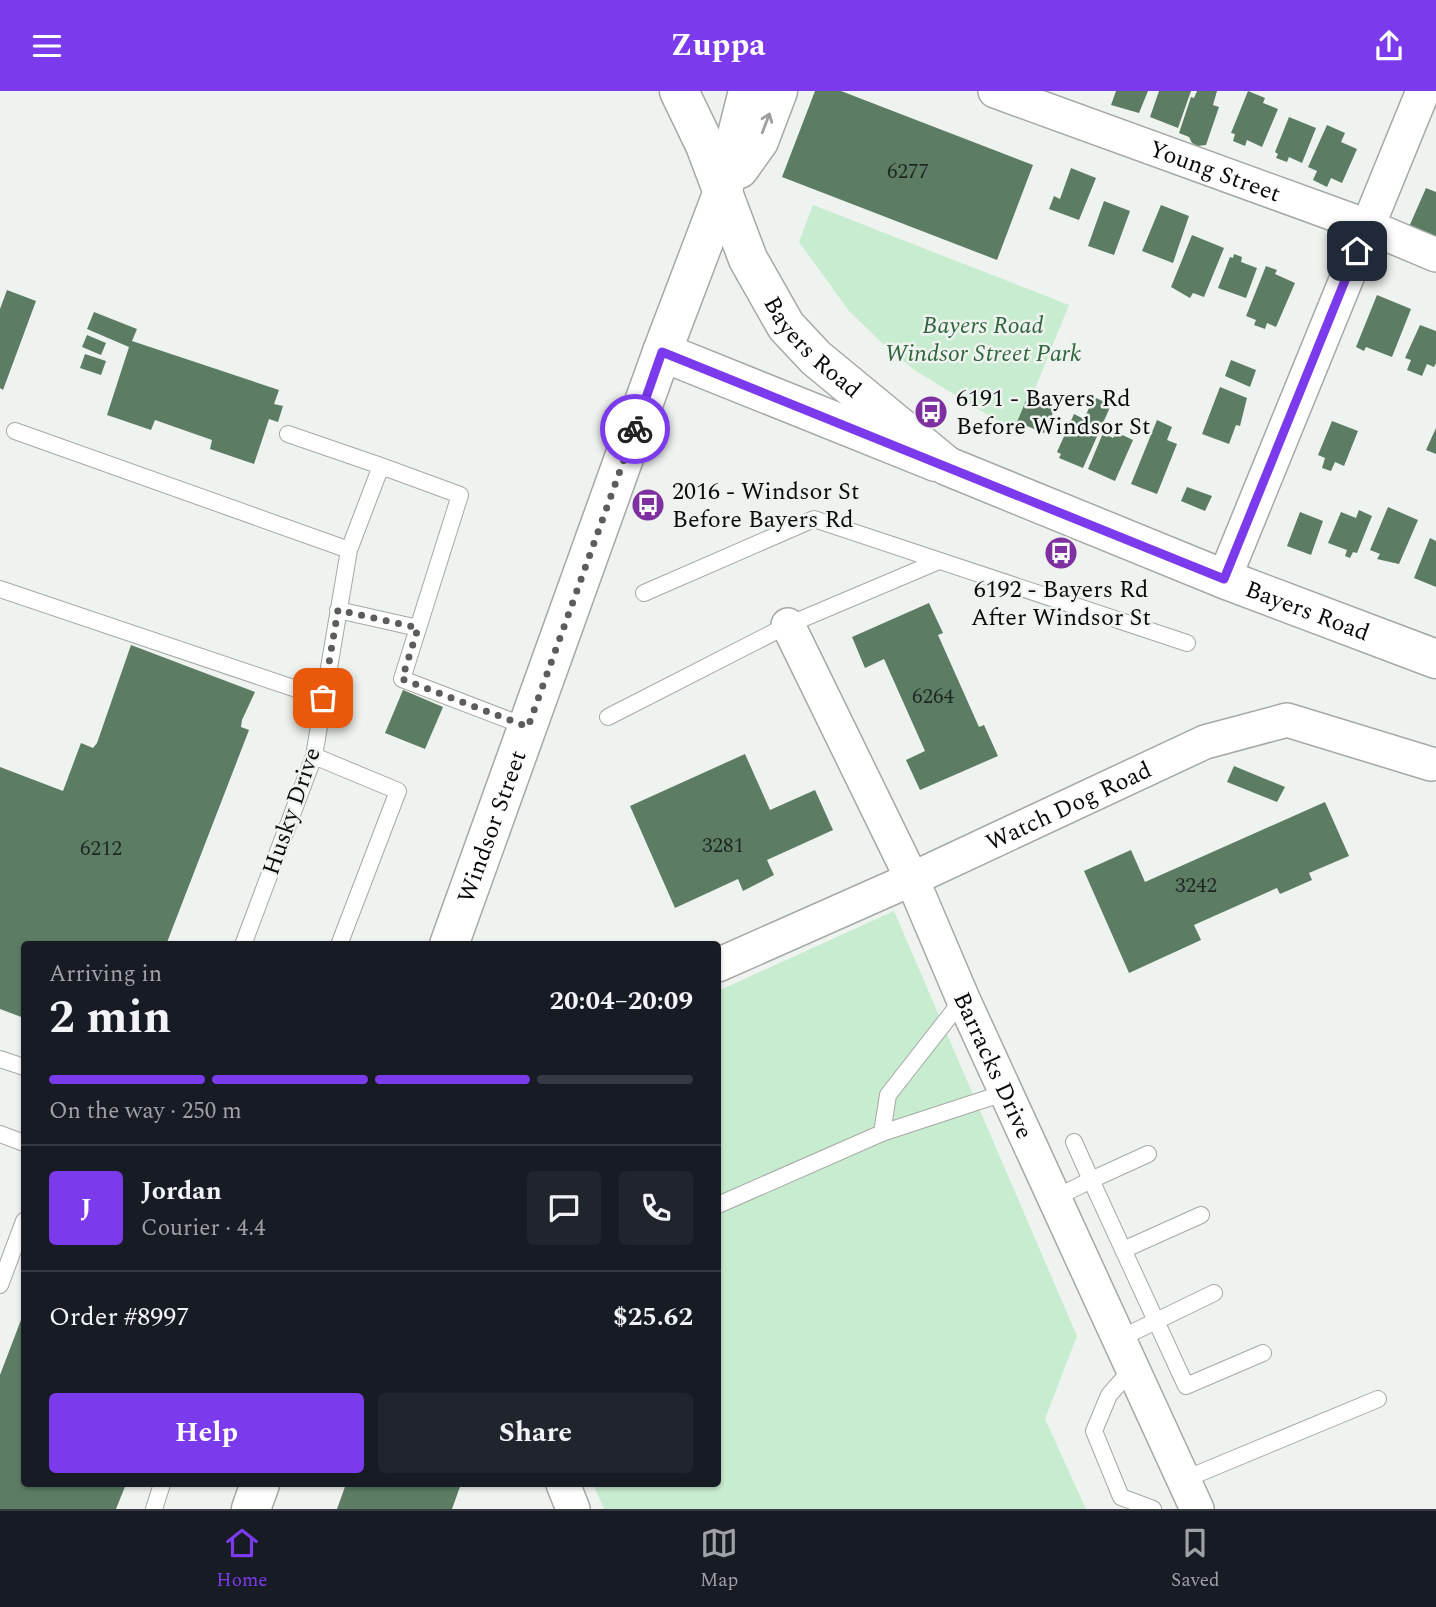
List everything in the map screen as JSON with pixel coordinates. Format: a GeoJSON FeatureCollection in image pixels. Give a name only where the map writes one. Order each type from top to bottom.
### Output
{"type":"FeatureCollection","features":[{"type":"Feature","properties":{"kind":"street"},"geometry":{"type":"LineString","coordinates":[[679,91],[705,145],[722,194]]}},
{"type":"Feature","properties":{"kind":"street","name":"Windsor Street"},"geometry":{"type":"LineString","coordinates":[[455,941],[662,352],[722,194],[748,91]]}},
{"type":"Feature","properties":{"kind":"street","name":"Windsor Street"},"geometry":{"type":"LineString","coordinates":[[722,194],[759,141],[778,91]]}},
{"type":"Feature","properties":{"kind":"street","name":"Young Street"},"geometry":{"type":"LineString","coordinates":[[995,91],[1367,226],[1436,255]]}},
{"type":"Feature","properties":{"kind":"street"},"geometry":{"type":"LineString","coordinates":[[1224,579],[1423,91]]}},
{"type":"Feature","properties":{"kind":"street","name":"Bayers Road"},"geometry":{"type":"LineString","coordinates":[[722,194],[748,259],[786,326],[825,367],[947,466]]}},
{"type":"Feature","properties":{"kind":"street","name":"Bayers Road"},"geometry":{"type":"LineString","coordinates":[[662,352],[1224,579],[1436,659]]}},
{"type":"Feature","properties":{"kind":"street","name":"Barracks Drive"},"geometry":{"type":"LineString","coordinates":[[788,625],[912,879],[963,999],[1190,1494]]}},
{"type":"Feature","properties":{"kind":"street","name":"Watch Dog Road"},"geometry":{"type":"LineString","coordinates":[[721,964],[912,879],[1205,742],[1287,720],[1431,764]]}},
{"type":"Feature","properties":{"kind":"street"},"geometry":{"type":"LineString","coordinates":[[251,1509],[259,1487]]}},
{"type":"Feature","properties":{"kind":"street"},"geometry":{"type":"LineString","coordinates":[[564,1487],[573,1509]]}},
{"type":"Feature","properties":{"kind":"lane"},"geometry":{"type":"LineString","coordinates":[[15,431],[349,550]]}},
{"type":"Feature","properties":{"kind":"lane"},"geometry":{"type":"LineString","coordinates":[[288,433],[460,495],[402,679],[528,727]]}},
{"type":"Feature","properties":{"kind":"lane","name":"Husky Drive"},"geometry":{"type":"LineString","coordinates":[[245,941],[314,756],[349,550],[381,466]]}},
{"type":"Feature","properties":{"kind":"lane"},"geometry":{"type":"LineString","coordinates":[[644,593],[814,519],[1187,643]]}},
{"type":"Feature","properties":{"kind":"lane"},"geometry":{"type":"LineString","coordinates":[[608,717],[788,625],[939,561]]}},
{"type":"Feature","properties":{"kind":"lane"},"geometry":{"type":"LineString","coordinates":[[0,589],[323,698]]}},
{"type":"Feature","properties":{"kind":"lane"},"geometry":{"type":"LineString","coordinates":[[338,610],[418,628]]}},
{"type":"Feature","properties":{"kind":"lane"},"geometry":{"type":"LineString","coordinates":[[314,756],[398,791],[341,941]]}},
{"type":"Feature","properties":{"kind":"lane"},"geometry":{"type":"LineString","coordinates":[[882,1133],[888,1095],[963,999]]}},
{"type":"Feature","properties":{"kind":"lane"},"geometry":{"type":"LineString","coordinates":[[0,1059],[21,1066]]}},
{"type":"Feature","properties":{"kind":"lane"},"geometry":{"type":"LineString","coordinates":[[721,1204],[882,1133],[1006,1092]]}},
{"type":"Feature","properties":{"kind":"lane"},"geometry":{"type":"LineString","coordinates":[[0,1134],[21,1142]]}},
{"type":"Feature","properties":{"kind":"lane"},"geometry":{"type":"LineString","coordinates":[[1074,1142],[1186,1387],[1263,1353]]}},
{"type":"Feature","properties":{"kind":"lane"},"geometry":{"type":"LineString","coordinates":[[1055,1198],[1148,1154]]}},
{"type":"Feature","properties":{"kind":"lane"},"geometry":{"type":"LineString","coordinates":[[1123,1250],[1201,1215]]}},
{"type":"Feature","properties":{"kind":"lane"},"geometry":{"type":"LineString","coordinates":[[0,1285],[21,1229]]}},
{"type":"Feature","properties":{"kind":"lane"},"geometry":{"type":"LineString","coordinates":[[1119,1339],[1214,1293]]}},
{"type":"Feature","properties":{"kind":"lane"},"geometry":{"type":"LineString","coordinates":[[1132,1370],[1109,1395],[1094,1431],[1121,1497],[1153,1509]]}},
{"type":"Feature","properties":{"kind":"lane"},"geometry":{"type":"LineString","coordinates":[[1190,1494],[1378,1399]]}},
{"type":"Feature","properties":{"kind":"lane"},"geometry":{"type":"LineString","coordinates":[[154,1509],[161,1487]]}},
{"type":"Feature","properties":{"kind":"green space","name":"Bayers Road Windsor Street Park"},"geometry":{"type":"Polygon","coordinates":[[[813,205],[1069,305],[1017,433],[913,369],[849,311],[799,242],[813,205]]]}},
{"type":"Feature","properties":{"kind":"green space"},"geometry":{"type":"Polygon","coordinates":[[[894,911],[1077,1336],[1045,1419],[1086,1509],[604,1509],[594,1487],[721,1487],[721,990],[894,911]]]}},
{"type":"Feature","properties":{"kind":"building"},"geometry":{"type":"Polygon","coordinates":[[[815,91],[841,91],[1033,165],[997,260],[782,177],[815,91]]]}},
{"type":"Feature","properties":{"kind":"building"},"geometry":{"type":"Polygon","coordinates":[[[1116,91],[1148,91],[1139,113],[1111,105],[1116,91]]]}},
{"type":"Feature","properties":{"kind":"building"},"geometry":{"type":"Polygon","coordinates":[[[1159,91],[1191,91],[1178,128],[1150,117],[1159,91]]]}},
{"type":"Feature","properties":{"kind":"building"},"geometry":{"type":"Polygon","coordinates":[[[1197,91],[1217,91],[1213,105],[1219,107],[1206,145],[1197,146],[1189,137],[1179,133],[1191,97],[1194,98],[1197,91]]]}},
{"type":"Feature","properties":{"kind":"building"},"geometry":{"type":"Polygon","coordinates":[[[1248,91],[1265,98],[1263,103],[1278,109],[1262,147],[1247,140],[1245,146],[1233,141],[1235,134],[1231,133],[1248,91]]]}},
{"type":"Feature","properties":{"kind":"building"},"geometry":{"type":"Polygon","coordinates":[[[1289,117],[1316,128],[1302,163],[1289,157],[1287,162],[1276,158],[1278,154],[1275,152],[1289,117]]]}},
{"type":"Feature","properties":{"kind":"building"},"geometry":{"type":"Polygon","coordinates":[[[1327,125],[1345,133],[1341,142],[1357,149],[1342,183],[1331,178],[1327,187],[1313,180],[1317,171],[1308,167],[1327,125]]]}},
{"type":"Feature","properties":{"kind":"building"},"geometry":{"type":"Polygon","coordinates":[[[1071,168],[1096,178],[1079,220],[1049,209],[1054,196],[1060,199],[1071,168]]]}},
{"type":"Feature","properties":{"kind":"building"},"geometry":{"type":"Polygon","coordinates":[[[1426,188],[1436,192],[1436,241],[1408,229],[1426,188]]]}},
{"type":"Feature","properties":{"kind":"building"},"geometry":{"type":"Polygon","coordinates":[[[1104,201],[1130,211],[1114,255],[1088,246],[1104,201]]]}},
{"type":"Feature","properties":{"kind":"building"},"geometry":{"type":"Polygon","coordinates":[[[1161,205],[1189,216],[1173,263],[1142,251],[1161,205]]]}},
{"type":"Feature","properties":{"kind":"building"},"geometry":{"type":"Polygon","coordinates":[[[1192,235],[1224,248],[1204,297],[1193,293],[1190,298],[1171,287],[1192,235]]]}},
{"type":"Feature","properties":{"kind":"building"},"geometry":{"type":"Polygon","coordinates":[[[1234,254],[1242,257],[1241,262],[1257,268],[1246,298],[1218,288],[1230,257],[1233,258],[1234,254]]]}},
{"type":"Feature","properties":{"kind":"building"},"geometry":{"type":"Polygon","coordinates":[[[1266,266],[1277,270],[1275,274],[1295,283],[1276,327],[1267,323],[1265,329],[1254,325],[1256,320],[1246,316],[1266,266]]]}},
{"type":"Feature","properties":{"kind":"building"},"geometry":{"type":"Polygon","coordinates":[[[7,290],[36,301],[3,390],[0,388],[0,309],[7,290]]]}},
{"type":"Feature","properties":{"kind":"building"},"geometry":{"type":"Polygon","coordinates":[[[1377,295],[1411,309],[1392,357],[1366,347],[1364,351],[1356,347],[1377,295]]]}},
{"type":"Feature","properties":{"kind":"building"},"geometry":{"type":"Polygon","coordinates":[[[94,312],[137,329],[132,341],[279,390],[274,404],[283,406],[278,422],[269,419],[254,464],[210,449],[212,440],[155,420],[151,430],[107,415],[129,347],[87,329],[94,312]]]}},
{"type":"Feature","properties":{"kind":"building"},"geometry":{"type":"Polygon","coordinates":[[[1420,325],[1436,331],[1436,363],[1434,367],[1427,364],[1422,376],[1407,370],[1411,360],[1405,358],[1420,325]]]}},
{"type":"Feature","properties":{"kind":"building"},"geometry":{"type":"Polygon","coordinates":[[[87,335],[106,343],[101,355],[82,347],[87,335]]]}},
{"type":"Feature","properties":{"kind":"building"},"geometry":{"type":"Polygon","coordinates":[[[85,354],[106,361],[101,375],[80,368],[85,354]]]}},
{"type":"Feature","properties":{"kind":"building"},"geometry":{"type":"Polygon","coordinates":[[[1231,360],[1256,370],[1250,387],[1225,376],[1231,360]]]}},
{"type":"Feature","properties":{"kind":"building"},"geometry":{"type":"Polygon","coordinates":[[[1220,387],[1247,398],[1240,426],[1236,425],[1229,444],[1202,434],[1220,387]]]}},
{"type":"Feature","properties":{"kind":"building"},"geometry":{"type":"Polygon","coordinates":[[[1028,396],[1055,408],[1044,433],[1017,422],[1028,396]]]}},
{"type":"Feature","properties":{"kind":"building"},"geometry":{"type":"Polygon","coordinates":[[[1094,397],[1111,405],[1083,468],[1059,458],[1061,454],[1057,452],[1074,414],[1084,419],[1094,397]]]}},
{"type":"Feature","properties":{"kind":"building"},"geometry":{"type":"Polygon","coordinates":[[[1157,420],[1172,427],[1167,440],[1177,444],[1157,494],[1131,484],[1157,420]]]}},
{"type":"Feature","properties":{"kind":"building"},"geometry":{"type":"Polygon","coordinates":[[[1332,421],[1358,431],[1344,466],[1335,462],[1331,471],[1322,468],[1325,458],[1318,455],[1332,421]]]}},
{"type":"Feature","properties":{"kind":"building"},"geometry":{"type":"Polygon","coordinates":[[[1436,428],[1436,454],[1426,450],[1436,428]]]}},
{"type":"Feature","properties":{"kind":"building"},"geometry":{"type":"Polygon","coordinates":[[[1116,432],[1133,440],[1115,481],[1088,469],[1103,433],[1113,438],[1116,432]]]}},
{"type":"Feature","properties":{"kind":"building"},"geometry":{"type":"Polygon","coordinates":[[[1187,487],[1212,496],[1205,511],[1181,501],[1187,487]]]}},
{"type":"Feature","properties":{"kind":"building"},"geometry":{"type":"Polygon","coordinates":[[[1388,507],[1418,520],[1399,564],[1377,559],[1380,554],[1370,550],[1388,507]]]}},
{"type":"Feature","properties":{"kind":"building"},"geometry":{"type":"Polygon","coordinates":[[[1359,510],[1372,516],[1357,553],[1353,552],[1350,558],[1345,556],[1347,550],[1328,543],[1341,512],[1356,518],[1359,510]]]}},
{"type":"Feature","properties":{"kind":"building"},"geometry":{"type":"Polygon","coordinates":[[[1300,512],[1323,521],[1311,555],[1287,546],[1300,512]]]}},
{"type":"Feature","properties":{"kind":"building"},"geometry":{"type":"Polygon","coordinates":[[[1430,538],[1436,541],[1436,587],[1414,578],[1430,538]]]}},
{"type":"Feature","properties":{"kind":"building"},"geometry":{"type":"Polygon","coordinates":[[[929,603],[943,633],[938,635],[979,727],[984,725],[998,756],[920,790],[906,760],[925,751],[884,659],[865,668],[852,637],[929,603]]]}},
{"type":"Feature","properties":{"kind":"building"},"geometry":{"type":"Polygon","coordinates":[[[131,645],[255,692],[242,720],[241,727],[249,730],[168,941],[21,941],[21,1017],[0,1009],[0,767],[63,791],[81,743],[93,748],[131,645]]]}},
{"type":"Feature","properties":{"kind":"building"},"geometry":{"type":"Polygon","coordinates":[[[403,690],[443,707],[425,749],[385,733],[403,690]]]}},
{"type":"Feature","properties":{"kind":"building"},"geometry":{"type":"Polygon","coordinates":[[[745,754],[770,810],[815,790],[833,830],[767,860],[774,875],[743,891],[738,879],[675,908],[630,806],[745,754]]]}},
{"type":"Feature","properties":{"kind":"building"},"geometry":{"type":"Polygon","coordinates":[[[1234,766],[1285,787],[1277,802],[1227,782],[1234,766]]]}},
{"type":"Feature","properties":{"kind":"building"},"geometry":{"type":"Polygon","coordinates":[[[1325,802],[1349,856],[1309,873],[1312,880],[1280,894],[1277,888],[1194,925],[1201,940],[1129,973],[1084,871],[1131,850],[1145,882],[1325,802]]]}},
{"type":"Feature","properties":{"kind":"building"},"geometry":{"type":"Polygon","coordinates":[[[21,1320],[21,1487],[125,1487],[116,1509],[0,1509],[0,1375],[21,1320]]]}},
{"type":"Feature","properties":{"kind":"building"},"geometry":{"type":"Polygon","coordinates":[[[345,1487],[460,1487],[452,1509],[337,1509],[345,1487]]]}},
{"type":"Feature","properties":{"kind":"way so far"},"geometry":{"type":"LineString","coordinates":[[323,698],[338,610],[418,628],[402,679],[528,727],[635,429]]}},
{"type":"Feature","properties":{"kind":"place","name":"6191 - Bayers Rd Before Windsor St"},"geometry":{"type":"Point","coordinates":[931,412]}},
{"type":"Feature","properties":{"kind":"place","name":"2016 - Windsor St Before Bayers Rd"},"geometry":{"type":"Point","coordinates":[648,505]}},
{"type":"Feature","properties":{"kind":"place","name":"6192 - Bayers Rd After Windsor St"},"geometry":{"type":"Point","coordinates":[1061,553]}},
{"type":"Feature","properties":{"kind":"route"},"geometry":{"type":"LineString","coordinates":[[635,429],[662,352],[1224,579],[1357,251]]}}]}
